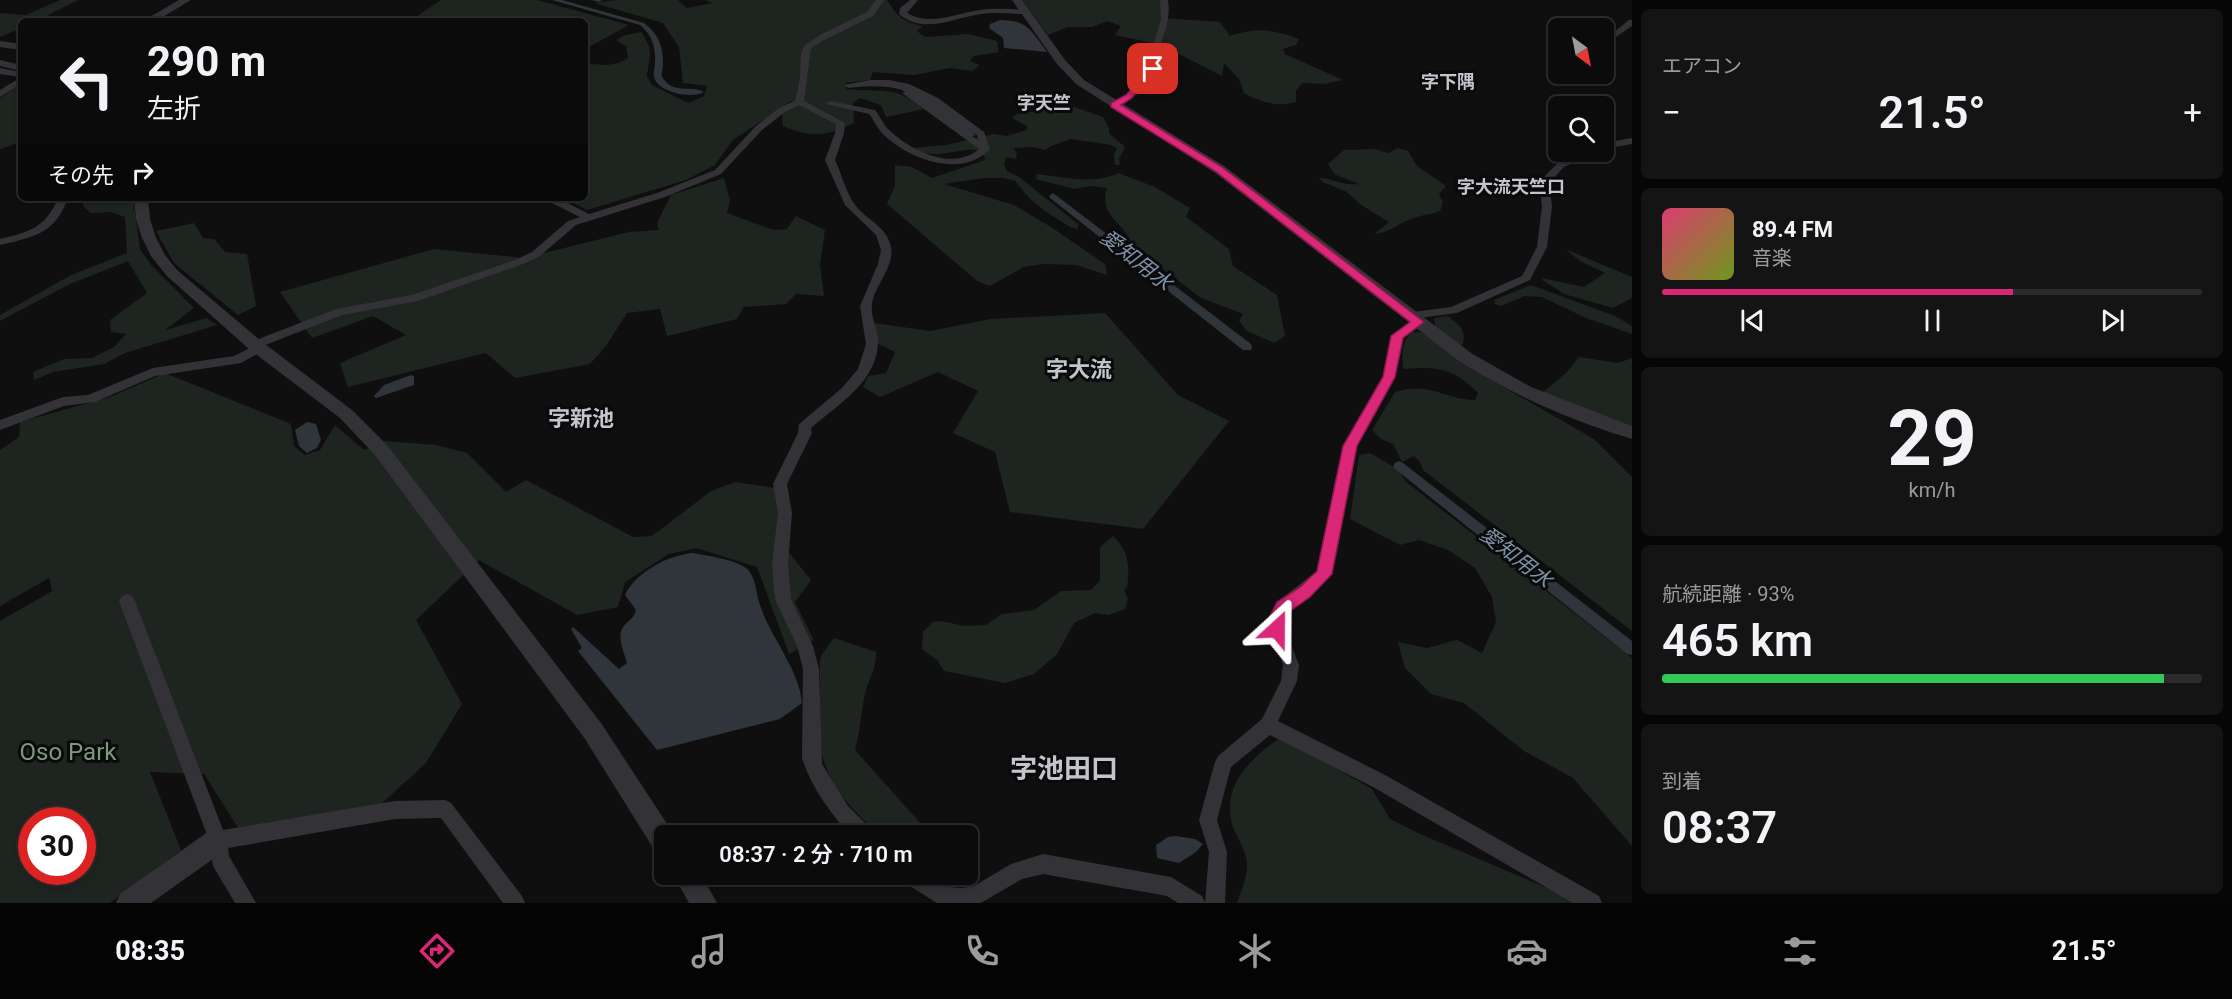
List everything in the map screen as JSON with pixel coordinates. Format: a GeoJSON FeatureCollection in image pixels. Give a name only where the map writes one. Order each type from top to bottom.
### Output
{"type":"FeatureCollection","features":[{"type":"Feature","properties":{"kind":"street"},"geometry":{"type":"LineString","coordinates":[[153,18],[186,0]]}},
{"type":"Feature","properties":{"kind":"street"},"geometry":{"type":"LineString","coordinates":[[799,102],[805,75],[805,53],[808,47],[823,36],[843,29],[870,14],[880,0]]}},
{"type":"Feature","properties":{"kind":"street"},"geometry":{"type":"LineString","coordinates":[[914,0],[903,10],[903,14],[914,22],[924,24],[1020,6],[1068,71],[1094,92],[1219,169],[1480,368],[1512,386],[1563,408],[1632,433]]}},
{"type":"Feature","properties":{"kind":"street"},"geometry":{"type":"LineString","coordinates":[[1114,105],[1129,97],[1153,69],[1152,60],[1158,39],[1165,26],[1164,0]]}},
{"type":"Feature","properties":{"kind":"street"},"geometry":{"type":"LineString","coordinates":[[1614,36],[1632,22]]}},
{"type":"Feature","properties":{"kind":"street"},"geometry":{"type":"LineString","coordinates":[[0,44],[18,47]]}},
{"type":"Feature","properties":{"kind":"street"},"geometry":{"type":"LineString","coordinates":[[0,63],[18,67]]}},
{"type":"Feature","properties":{"kind":"street"},"geometry":{"type":"LineString","coordinates":[[0,71],[18,74]]}},
{"type":"Feature","properties":{"kind":"street"},"geometry":{"type":"LineString","coordinates":[[0,94],[18,82]]}},
{"type":"Feature","properties":{"kind":"street"},"geometry":{"type":"LineString","coordinates":[[830,104],[872,112],[878,122],[894,138],[915,153],[928,157],[959,160],[977,157],[985,149],[981,134],[915,88],[883,82],[848,86]]}},
{"type":"Feature","properties":{"kind":"street"},"geometry":{"type":"LineString","coordinates":[[0,425],[63,402],[90,399],[153,372],[237,360],[253,351],[255,345],[340,312],[414,298],[519,262],[536,254],[572,223],[661,195],[718,172],[759,128],[782,110],[799,102]]}},
{"type":"Feature","properties":{"kind":"street"},"geometry":{"type":"LineString","coordinates":[[799,102],[840,123],[840,135],[830,153],[830,160],[849,203],[881,234],[886,246],[885,258],[864,316],[872,335],[872,347],[862,374],[851,388],[804,427],[805,433],[780,484],[785,519],[780,564],[781,582],[786,609],[805,646],[811,669],[811,758],[818,779],[854,825]]}},
{"type":"Feature","properties":{"kind":"street"},"geometry":{"type":"LineString","coordinates":[[1614,144],[1631,141]]}},
{"type":"Feature","properties":{"kind":"street"},"geometry":{"type":"LineString","coordinates":[[1215,903],[1218,852],[1208,820],[1224,762],[1269,725],[1289,681],[1291,665],[1277,629],[1278,616],[1283,607],[1324,574],[1350,446],[1389,377],[1397,336],[1414,319],[1454,310],[1526,278],[1542,247],[1547,206],[1544,182],[1561,165],[1568,162]]}},
{"type":"Feature","properties":{"kind":"street"},"geometry":{"type":"LineString","coordinates":[[0,242],[44,229],[54,218],[62,201]]}},
{"type":"Feature","properties":{"kind":"street"},"geometry":{"type":"LineString","coordinates":[[141,201],[145,230],[161,261],[186,286],[255,345],[346,414],[381,450],[593,731],[654,826]]}},
{"type":"Feature","properties":{"kind":"street"},"geometry":{"type":"LineString","coordinates":[[556,201],[566,208],[580,211],[586,217]]}},
{"type":"Feature","properties":{"kind":"street"},"geometry":{"type":"LineString","coordinates":[[127,601],[218,840],[220,859],[246,903]]}},
{"type":"Feature","properties":{"kind":"street"},"geometry":{"type":"LineString","coordinates":[[1269,725],[1379,781],[1592,903]]}},
{"type":"Feature","properties":{"kind":"street"},"geometry":{"type":"LineString","coordinates":[[129,903],[218,840],[395,810],[445,809],[515,903]]}},
{"type":"Feature","properties":{"kind":"street"},"geometry":{"type":"LineString","coordinates":[[926,885],[945,897],[962,898],[977,895],[1018,871],[1043,864],[1171,887],[1195,903]]}},
{"type":"Feature","properties":{"kind":"street"},"geometry":{"type":"LineString","coordinates":[[693,885],[704,903]]}},
{"type":"Feature","properties":{"kind":"green space"},"geometry":{"type":"Polygon","coordinates":[[[60,0],[78,0],[48,15],[50,18],[18,18],[18,29],[0,37],[0,13],[26,15],[60,0]]]}},
{"type":"Feature","properties":{"kind":"green space"},"geometry":{"type":"Polygon","coordinates":[[[441,0],[537,0],[629,25],[588,47],[588,18],[414,18],[441,0]]]}},
{"type":"Feature","properties":{"kind":"green space"},"geometry":{"type":"Polygon","coordinates":[[[617,0],[678,0],[687,8],[713,3],[706,0],[887,0],[902,18],[923,26],[917,31],[925,37],[968,34],[997,41],[999,52],[974,56],[970,61],[979,65],[973,71],[950,68],[914,75],[873,72],[870,80],[846,83],[846,89],[887,91],[904,96],[924,109],[886,117],[881,105],[860,98],[853,103],[854,123],[826,133],[803,133],[783,126],[782,113],[793,100],[733,140],[715,165],[686,180],[587,210],[569,201],[588,201],[588,63],[607,65],[623,61],[628,58],[626,46],[616,40],[625,35],[642,32],[649,46],[647,76],[652,85],[688,103],[704,96],[707,86],[683,83],[679,47],[663,23],[594,3],[617,0]]]}},
{"type":"Feature","properties":{"kind":"green space"},"geometry":{"type":"Polygon","coordinates":[[[1022,0],[1160,0],[1164,7],[1163,18],[1220,22],[1230,36],[1264,30],[1299,39],[1296,45],[1283,49],[1285,54],[1343,80],[1324,84],[1302,83],[1296,91],[1296,102],[1270,103],[1244,93],[1239,79],[1224,63],[1222,76],[1161,45],[1115,35],[1121,26],[1107,21],[1092,27],[1068,27],[1048,35],[1022,0]]]}},
{"type":"Feature","properties":{"kind":"green space"},"geometry":{"type":"Polygon","coordinates":[[[18,86],[18,143],[0,149],[0,98],[18,86]]]}},
{"type":"Feature","properties":{"kind":"green space"},"geometry":{"type":"Polygon","coordinates":[[[1071,106],[1103,117],[1109,133],[1125,147],[1119,159],[1120,165],[1115,165],[1114,154],[1117,148],[1071,139],[1045,150],[1033,147],[1014,148],[1017,154],[1016,159],[1006,157],[1004,164],[1007,171],[1019,177],[1078,224],[1078,229],[1070,227],[1049,214],[1030,199],[1015,181],[1003,178],[984,178],[944,184],[1014,205],[1105,264],[1107,275],[1076,265],[1044,264],[1024,267],[990,286],[977,281],[887,204],[895,185],[895,165],[912,167],[932,178],[985,160],[983,151],[965,150],[930,154],[913,148],[946,145],[993,134],[1007,136],[1027,130],[1027,126],[1012,118],[1017,114],[1071,106]]]}},
{"type":"Feature","properties":{"kind":"green space"},"geometry":{"type":"Polygon","coordinates":[[[1398,148],[1408,151],[1417,166],[1446,186],[1439,194],[1443,202],[1440,211],[1414,218],[1384,232],[1374,234],[1389,222],[1361,205],[1347,192],[1319,178],[1359,184],[1334,174],[1328,164],[1344,150],[1375,149],[1388,153],[1398,148]]]}},
{"type":"Feature","properties":{"kind":"green space"},"geometry":{"type":"Polygon","coordinates":[[[1118,173],[1155,187],[1190,208],[1186,217],[1229,249],[1233,266],[1277,295],[1285,336],[1274,343],[1247,331],[1239,321],[1243,314],[1201,298],[1131,245],[1124,230],[1106,206],[1107,188],[1092,186],[1074,189],[1036,179],[1037,174],[1099,179],[1118,173]]]}},
{"type":"Feature","properties":{"kind":"green space"},"geometry":{"type":"Polygon","coordinates":[[[724,178],[730,200],[727,213],[774,230],[787,229],[796,216],[825,230],[820,264],[824,296],[796,294],[786,304],[744,307],[737,319],[667,336],[660,309],[627,313],[606,346],[590,364],[515,378],[486,353],[348,387],[340,363],[406,335],[373,316],[312,338],[280,292],[434,249],[524,258],[629,232],[659,230],[657,223],[671,195],[724,178]]]}},
{"type":"Feature","properties":{"kind":"green space"},"geometry":{"type":"Polygon","coordinates":[[[84,201],[133,201],[140,249],[151,265],[194,308],[165,330],[207,318],[217,325],[125,353],[104,364],[53,372],[34,380],[33,372],[64,359],[92,358],[114,347],[126,334],[111,332],[110,320],[147,293],[128,261],[70,284],[0,321],[0,315],[71,275],[127,253],[125,217],[111,212],[91,213],[83,206],[84,201]]]}},
{"type":"Feature","properties":{"kind":"green space"},"geometry":{"type":"Polygon","coordinates":[[[194,223],[203,238],[214,239],[225,252],[247,254],[256,306],[238,315],[174,263],[156,231],[194,223]]]}},
{"type":"Feature","properties":{"kind":"green space"},"geometry":{"type":"Polygon","coordinates":[[[1565,249],[1632,277],[1632,298],[1613,308],[1564,294],[1544,281],[1542,278],[1584,287],[1605,273],[1580,261],[1565,249]]]}},
{"type":"Feature","properties":{"kind":"green space"},"geometry":{"type":"Polygon","coordinates":[[[1531,285],[1615,316],[1632,326],[1632,334],[1586,318],[1542,297],[1525,296],[1501,306],[1495,304],[1494,300],[1531,285]]]}},
{"type":"Feature","properties":{"kind":"green space"},"geometry":{"type":"Polygon","coordinates":[[[1105,313],[1178,395],[1229,421],[1143,529],[1010,512],[995,452],[953,433],[978,391],[938,372],[880,397],[863,387],[868,376],[886,373],[895,352],[878,344],[874,323],[930,331],[991,319],[1105,313]]]}},
{"type":"Feature","properties":{"kind":"green space"},"geometry":{"type":"Polygon","coordinates":[[[1448,316],[1462,330],[1464,338],[1460,347],[1435,327],[1434,318],[1448,316]]]}},
{"type":"Feature","properties":{"kind":"green space"},"geometry":{"type":"Polygon","coordinates":[[[1412,332],[1421,332],[1472,369],[1594,439],[1632,477],[1632,631],[1423,470],[1420,462],[1414,456],[1402,462],[1393,444],[1381,439],[1372,430],[1395,392],[1418,388],[1475,400],[1478,393],[1461,378],[1444,370],[1403,369],[1404,344],[1412,332]]]}},
{"type":"Feature","properties":{"kind":"green space"},"geometry":{"type":"Polygon","coordinates":[[[1579,357],[1618,363],[1632,358],[1632,426],[1542,393],[1566,373],[1579,357]]]}},
{"type":"Feature","properties":{"kind":"green space","name":"Oso Park"},"geometry":{"type":"Polygon","coordinates":[[[165,373],[291,424],[294,446],[305,455],[320,450],[335,425],[364,450],[386,441],[436,445],[467,453],[506,492],[526,480],[633,537],[652,536],[711,491],[735,482],[775,488],[780,515],[778,539],[811,580],[795,602],[814,640],[789,654],[757,567],[696,548],[669,554],[625,582],[618,607],[577,615],[479,560],[416,620],[462,704],[426,763],[380,805],[238,828],[204,774],[150,772],[181,850],[110,903],[0,903],[0,621],[52,591],[49,578],[0,606],[0,450],[19,437],[20,422],[110,397],[165,373]]]}},
{"type":"Feature","properties":{"kind":"green space"},"geometry":{"type":"Polygon","coordinates":[[[1370,453],[1399,470],[1405,481],[1632,658],[1632,846],[1573,778],[1524,751],[1464,703],[1431,694],[1405,668],[1398,642],[1427,648],[1457,640],[1482,653],[1496,622],[1492,597],[1475,568],[1448,550],[1419,540],[1400,545],[1350,519],[1359,455],[1370,453]]]}},
{"type":"Feature","properties":{"kind":"green space"},"geometry":{"type":"Polygon","coordinates":[[[1113,536],[1125,554],[1128,566],[1127,588],[1124,590],[1128,599],[1125,609],[1109,615],[1095,613],[1074,623],[1057,654],[1034,674],[1005,683],[944,671],[937,660],[922,649],[923,632],[933,622],[942,621],[964,626],[986,625],[1002,614],[1034,610],[1061,591],[1091,590],[1100,581],[1100,547],[1113,536]]]}},
{"type":"Feature","properties":{"kind":"green space"},"geometry":{"type":"Polygon","coordinates":[[[834,638],[876,652],[875,664],[865,692],[855,750],[922,825],[869,825],[836,787],[822,754],[819,735],[818,713],[822,654],[834,638]]]}},
{"type":"Feature","properties":{"kind":"green space"},"geometry":{"type":"Polygon","coordinates":[[[1281,737],[1372,789],[1390,819],[1582,903],[1237,903],[1247,863],[1232,824],[1231,797],[1235,785],[1250,763],[1281,737]]]}},
{"type":"Feature","properties":{"kind":"shaded area"},"geometry":{"type":"Polygon","coordinates":[[[1000,20],[1017,22],[1028,28],[1047,52],[1004,48],[1003,38],[989,28],[990,24],[1000,20]]]}},
{"type":"Feature","properties":{"kind":"shaded area"},"geometry":{"type":"Polygon","coordinates":[[[411,375],[414,376],[414,385],[376,398],[374,396],[384,385],[411,375]]]}},
{"type":"Feature","properties":{"kind":"shaded area"},"geometry":{"type":"Polygon","coordinates":[[[307,422],[316,424],[321,440],[317,448],[307,453],[299,446],[295,430],[307,422]]]}},
{"type":"Feature","properties":{"kind":"shaded area"},"geometry":{"type":"Polygon","coordinates":[[[693,553],[731,561],[749,571],[764,615],[795,677],[802,703],[780,719],[657,750],[578,651],[582,648],[571,629],[573,627],[619,669],[627,663],[621,632],[636,610],[625,595],[630,587],[645,572],[663,561],[693,553]]]}},
{"type":"Feature","properties":{"kind":"shaded area"},"geometry":{"type":"Polygon","coordinates":[[[1168,837],[1195,839],[1203,844],[1196,852],[1179,863],[1157,858],[1156,845],[1168,837]]]}},
{"type":"Feature","properties":{"kind":"waterway","name":"愛知用水"},"geometry":{"type":"LineString","coordinates":[[555,0],[642,24],[649,29],[656,41],[659,55],[658,77],[661,82],[671,89],[700,92]]}},
{"type":"Feature","properties":{"kind":"waterway","name":"愛知用水"},"geometry":{"type":"LineString","coordinates":[[905,88],[972,135]]}},
{"type":"Feature","properties":{"kind":"waterway","name":"愛知用水"},"geometry":{"type":"LineString","coordinates":[[1053,196],[1247,347]]}},
{"type":"Feature","properties":{"kind":"waterway","name":"愛知用水"},"geometry":{"type":"LineString","coordinates":[[1399,466],[1632,649]]}},
{"type":"Feature","properties":{"kind":"district","name":"字下隅"},"geometry":{"type":"Point","coordinates":[1448,81]}},
{"type":"Feature","properties":{"kind":"district","name":"字天竺"},"geometry":{"type":"Point","coordinates":[1044,102]}},
{"type":"Feature","properties":{"kind":"district","name":"字大流天竺口"},"geometry":{"type":"Point","coordinates":[1511,186]}},
{"type":"Feature","properties":{"kind":"district","name":"字大流"},"geometry":{"type":"Point","coordinates":[1079,369]}},
{"type":"Feature","properties":{"kind":"district","name":"字新池"},"geometry":{"type":"Point","coordinates":[581,418]}},
{"type":"Feature","properties":{"kind":"district","name":"字池田口"},"geometry":{"type":"Point","coordinates":[1064,769]}},
{"type":"Feature","properties":{"kind":"route"},"geometry":{"type":"LineString","coordinates":[[1153,69],[1129,97],[1114,105],[1219,169],[1418,322],[1397,336],[1389,377],[1350,446],[1324,574],[1317,582],[1283,607],[1278,616],[1277,629]]}}]}
